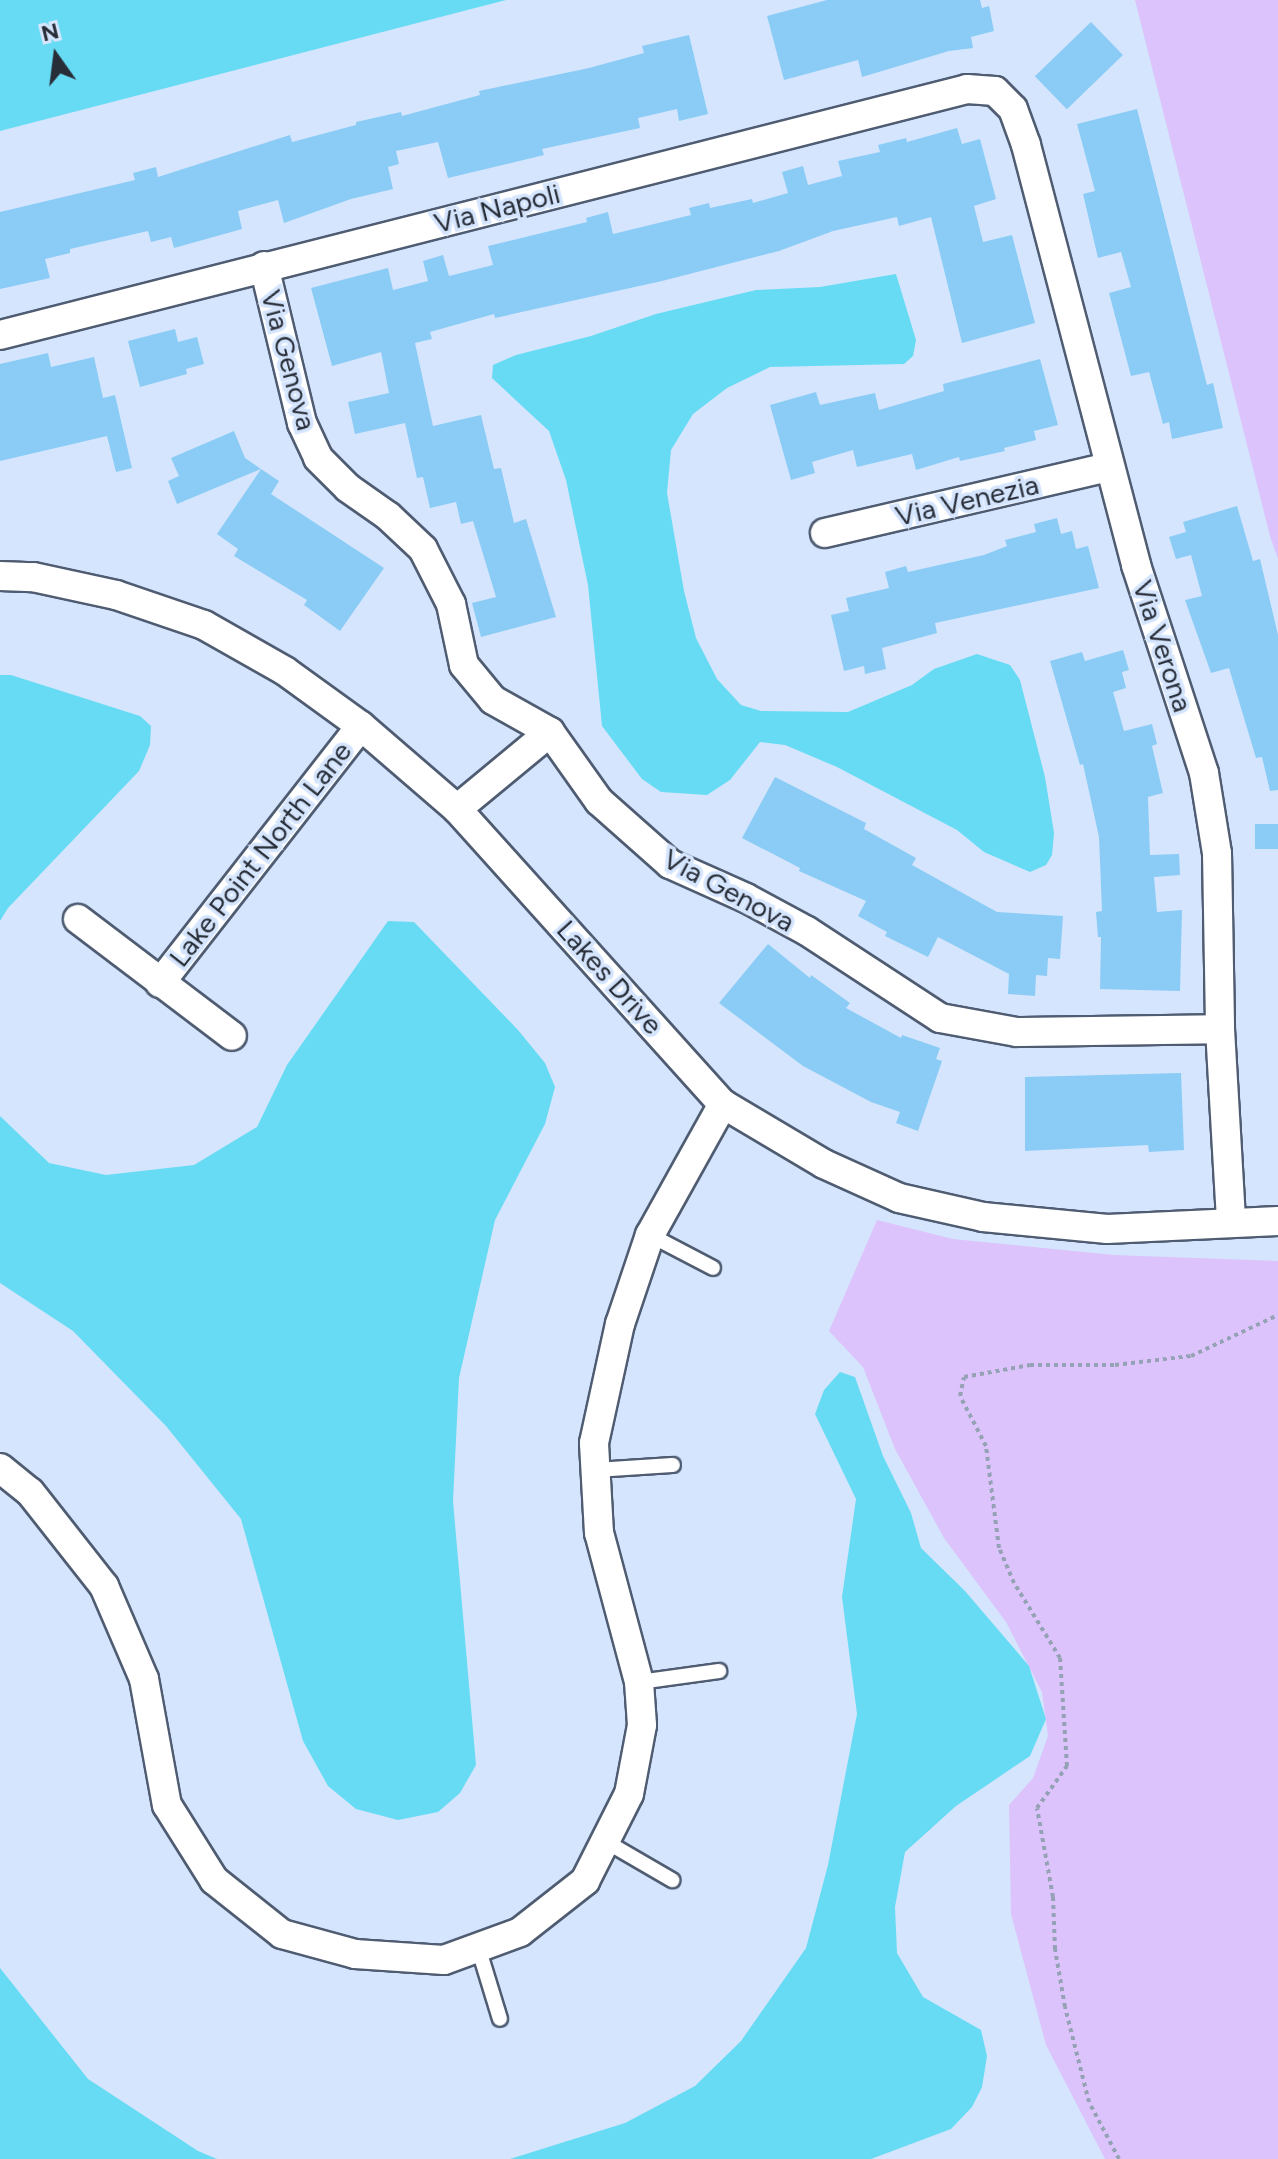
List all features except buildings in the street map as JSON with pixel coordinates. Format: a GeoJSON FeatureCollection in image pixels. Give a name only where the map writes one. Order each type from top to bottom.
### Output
{"type":"FeatureCollection","features":[{"type":"Feature","properties":{"kind":"street","name":"Via Napoli"},"geometry":{"type":"LineString","coordinates":[[0,335],[967,89],[995,91]]}},
{"type":"Feature","properties":{"kind":"street","name":"Via Verona"},"geometry":{"type":"LineString","coordinates":[[995,91],[1013,109],[1026,145],[1136,565],[1204,773],[1217,853],[1220,1029],[1231,1222]]}},
{"type":"Feature","properties":{"kind":"street","name":"Via Genova"},"geometry":{"type":"LineString","coordinates":[[264,266],[302,423],[318,458],[348,488],[388,516],[423,549],[451,604],[464,665],[493,700],[550,732],[599,801],[670,864],[746,898],[807,931],[940,1018],[1017,1032],[1220,1029]]}},
{"type":"Feature","properties":{"kind":"street","name":"Via Venezia"},"geometry":{"type":"LineString","coordinates":[[825,533],[1109,467]]}},
{"type":"Feature","properties":{"kind":"street","name":"Lakes Drive"},"geometry":{"type":"LineString","coordinates":[[0,576],[33,577],[116,595],[204,625],[285,671],[361,726],[457,809],[723,1104],[824,1164],[899,1198],[983,1217],[1107,1229],[1278,1221]]}},
{"type":"Feature","properties":{"kind":"street","name":"Lake Point North Lane"},"geometry":{"type":"LineString","coordinates":[[160,983],[361,726]]}},
{"type":"Feature","properties":{"kind":"street"},"geometry":{"type":"LineString","coordinates":[[457,809],[550,732]]}},
{"type":"Feature","properties":{"kind":"street"},"geometry":{"type":"LineString","coordinates":[[78,919],[232,1036]]}},
{"type":"Feature","properties":{"kind":"street"},"geometry":{"type":"LineString","coordinates":[[0,1468],[30,1492],[104,1586],[144,1679],[167,1805],[214,1880],[282,1934],[355,1954],[444,1960],[520,1932],[585,1881],[629,1794],[642,1725],[639,1682],[599,1533],[594,1443],[620,1324],[650,1235],[723,1104]]}},
{"type":"Feature","properties":{"kind":"lane"},"geometry":{"type":"LineString","coordinates":[[650,1235],[713,1268]]}},
{"type":"Feature","properties":{"kind":"lane"},"geometry":{"type":"LineString","coordinates":[[595,1470],[673,1465]]}},
{"type":"Feature","properties":{"kind":"lane"},"geometry":{"type":"LineString","coordinates":[[639,1682],[719,1671]]}},
{"type":"Feature","properties":{"kind":"lane"},"geometry":{"type":"LineString","coordinates":[[605,1841],[672,1880]]}},
{"type":"Feature","properties":{"kind":"lane"},"geometry":{"type":"LineString","coordinates":[[478,1947],[500,2019]]}},
{"type":"Feature","properties":{"kind":"path"},"geometry":{"type":"LineString","coordinates":[[1119,2159],[1089,2102],[1065,2007],[1055,1949],[1053,1897],[1037,1808],[1067,1766],[1060,1658],[1014,1583],[999,1548],[986,1446],[960,1396],[964,1377],[1030,1365],[1115,1365],[1191,1356],[1278,1315]]}},
{"type":"Feature","properties":{"kind":"shaded area"},"geometry":{"type":"Polygon","coordinates":[[[1135,0],[1278,0],[1278,559],[1270,536],[1135,0]]]}},
{"type":"Feature","properties":{"kind":"shaded area"},"geometry":{"type":"Polygon","coordinates":[[[877,1220],[953,1239],[1114,1255],[1278,1261],[1278,2159],[1105,2159],[1046,2045],[1011,1914],[1009,1805],[1033,1778],[1048,1736],[1042,1692],[1006,1622],[944,1538],[895,1449],[863,1367],[829,1331],[877,1220]]]}},
{"type":"Feature","properties":{"kind":"water"},"geometry":{"type":"Polygon","coordinates":[[[0,0],[506,0],[0,131],[0,0]]]}},
{"type":"Feature","properties":{"kind":"water"},"geometry":{"type":"Polygon","coordinates":[[[896,274],[916,340],[913,356],[904,364],[770,367],[727,388],[693,414],[671,450],[667,493],[684,591],[696,638],[717,679],[741,705],[761,711],[848,712],[912,685],[934,669],[977,654],[1010,665],[1020,680],[1045,777],[1054,833],[1052,855],[1046,865],[1030,872],[984,852],[957,830],[837,767],[785,745],[760,742],[730,780],[707,795],[661,792],[642,779],[602,726],[588,585],[566,480],[549,431],[492,378],[493,365],[516,355],[591,336],[656,314],[756,290],[820,287],[896,274]]]}},
{"type":"Feature","properties":{"kind":"water"},"geometry":{"type":"Polygon","coordinates":[[[0,675],[11,675],[140,716],[151,726],[150,745],[139,771],[8,908],[0,921],[0,675]]]}},
{"type":"Feature","properties":{"kind":"water"},"geometry":{"type":"Polygon","coordinates":[[[388,921],[414,922],[518,1030],[545,1063],[555,1087],[545,1124],[495,1220],[459,1378],[453,1501],[476,1765],[460,1793],[438,1812],[398,1820],[356,1809],[328,1786],[303,1741],[241,1519],[166,1426],[73,1331],[0,1283],[0,1116],[49,1163],[106,1175],[194,1165],[257,1127],[287,1065],[388,921]]]}},
{"type":"Feature","properties":{"kind":"water"},"geometry":{"type":"Polygon","coordinates":[[[840,1372],[855,1377],[883,1456],[911,1513],[921,1548],[965,1591],[1029,1666],[1046,1719],[1030,1756],[956,1806],[905,1852],[895,1907],[897,1953],[923,1997],[981,2030],[987,2056],[982,2087],[972,2107],[951,2129],[871,2159],[510,2159],[625,2123],[695,2086],[741,2041],[806,1948],[828,1865],[857,1714],[842,1597],[856,1499],[815,1414],[824,1390],[840,1372]]]}},
{"type":"Feature","properties":{"kind":"water"},"geometry":{"type":"Polygon","coordinates":[[[0,1968],[88,2079],[198,2151],[217,2159],[0,2159],[0,1968]]]}}]}
